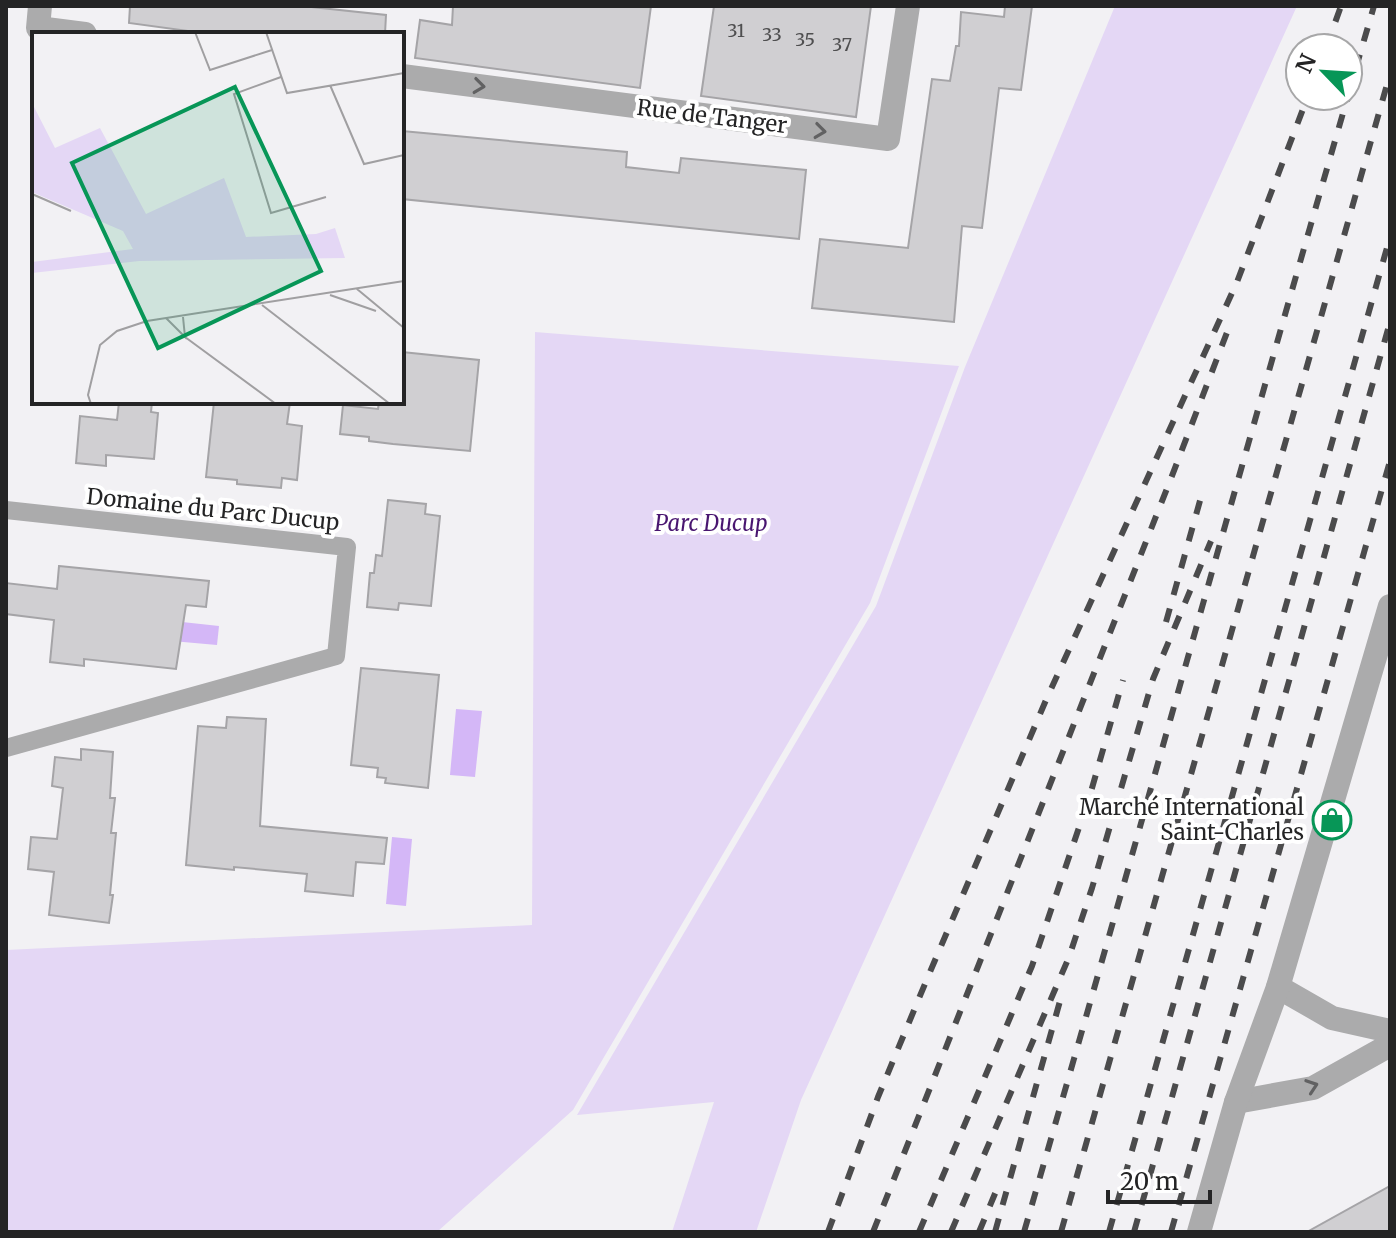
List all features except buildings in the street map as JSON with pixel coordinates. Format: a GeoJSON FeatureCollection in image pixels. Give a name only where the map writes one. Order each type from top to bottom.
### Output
{"type":"FeatureCollection","features":[{"type":"Feature","properties":{"kind":"street"},"geometry":{"type":"LineString","coordinates":[[40,6],[38,28],[69,32]]}},
{"type":"Feature","properties":{"kind":"street","name":"Rue de Tanger"},"geometry":{"type":"LineString","coordinates":[[404,76],[888,139],[908,6]]}},
{"type":"Feature","properties":{"kind":"street"},"geometry":{"type":"LineString","coordinates":[[1199,1232],[1236,1102],[1278,987],[1390,606]]}},
{"type":"Feature","properties":{"kind":"street"},"geometry":{"type":"LineString","coordinates":[[1278,987],[1332,1018],[1390,1031]]}},
{"type":"Feature","properties":{"kind":"street"},"geometry":{"type":"LineString","coordinates":[[1236,1102],[1313,1088],[1390,1045]]}},
{"type":"Feature","properties":{"kind":"lane","name":"Domaine du Parc Ducup"},"geometry":{"type":"LineString","coordinates":[[6,510],[347,547],[336,656],[6,748]]}},
{"type":"Feature","properties":{"kind":"green space"},"geometry":{"type":"Polygon","coordinates":[[[1115,6],[1297,6],[801,1100],[756,1232],[672,1232],[714,1102],[577,1115],[876,606],[965,367],[1115,6]]]}},
{"type":"Feature","properties":{"kind":"green space","name":"Parc Ducup"},"geometry":{"type":"Polygon","coordinates":[[[535,332],[959,366],[870,603],[573,1110],[437,1232],[6,1232],[6,950],[532,925],[535,332]]]}},
{"type":"Feature","properties":{"kind":"shaded area"},"geometry":{"type":"Polygon","coordinates":[[[173,621],[219,626],[217,645],[172,641],[173,621]]]}},
{"type":"Feature","properties":{"kind":"shaded area"},"geometry":{"type":"Polygon","coordinates":[[[456,709],[482,711],[475,777],[450,775],[456,709]]]}},
{"type":"Feature","properties":{"kind":"shaded area"},"geometry":{"type":"Polygon","coordinates":[[[392,837],[412,839],[406,906],[386,904],[392,837]]]}},
{"type":"Feature","properties":{"kind":"railway"},"geometry":{"type":"LineString","coordinates":[[1332,32],[1341,6]]}},
{"type":"Feature","properties":{"kind":"railway"},"geometry":{"type":"LineString","coordinates":[[1364,40],[1374,6]]}},
{"type":"Feature","properties":{"kind":"railway"},"geometry":{"type":"LineString","coordinates":[[1061,1232],[1390,74]]}},
{"type":"Feature","properties":{"kind":"railway"},"geometry":{"type":"LineString","coordinates":[[828,1232],[878,1097],[927,979],[1046,700],[1237,282],[1302,112]]}},
{"type":"Feature","properties":{"kind":"railway"},"geometry":{"type":"LineString","coordinates":[[1024,1232],[1343,112]]}},
{"type":"Feature","properties":{"kind":"railway"},"geometry":{"type":"LineString","coordinates":[[1109,1232],[1390,237]]}},
{"type":"Feature","properties":{"kind":"railway"},"geometry":{"type":"LineString","coordinates":[[873,1232],[1231,322]]}},
{"type":"Feature","properties":{"kind":"railway"},"geometry":{"type":"LineString","coordinates":[[1134,1232],[1390,322]]}},
{"type":"Feature","properties":{"kind":"railway"},"geometry":{"type":"LineString","coordinates":[[1171,1232],[1390,461]]}},
{"type":"Feature","properties":{"kind":"railway"},"geometry":{"type":"LineString","coordinates":[[1166,622],[1203,490]]}},
{"type":"Feature","properties":{"kind":"railway"},"geometry":{"type":"LineString","coordinates":[[951,1232],[1069,957],[1153,679],[1211,541]]}},
{"type":"Feature","properties":{"kind":"railway"},"geometry":{"type":"LineString","coordinates":[[919,1232],[1032,966],[1090,795],[1123,680]]}},
{"type":"Feature","properties":{"kind":"railway"},"geometry":{"type":"LineString","coordinates":[[995,1232],[1060,1001]]}},
{"type":"Feature","properties":{"kind":"railway"},"geometry":{"type":"LineString","coordinates":[[979,1232],[999,1184]]}},
{"type":"Feature","properties":{"kind":"place","name":"Marché International Saint-Charles"},"geometry":{"type":"Point","coordinates":[1332,820]}}]}
